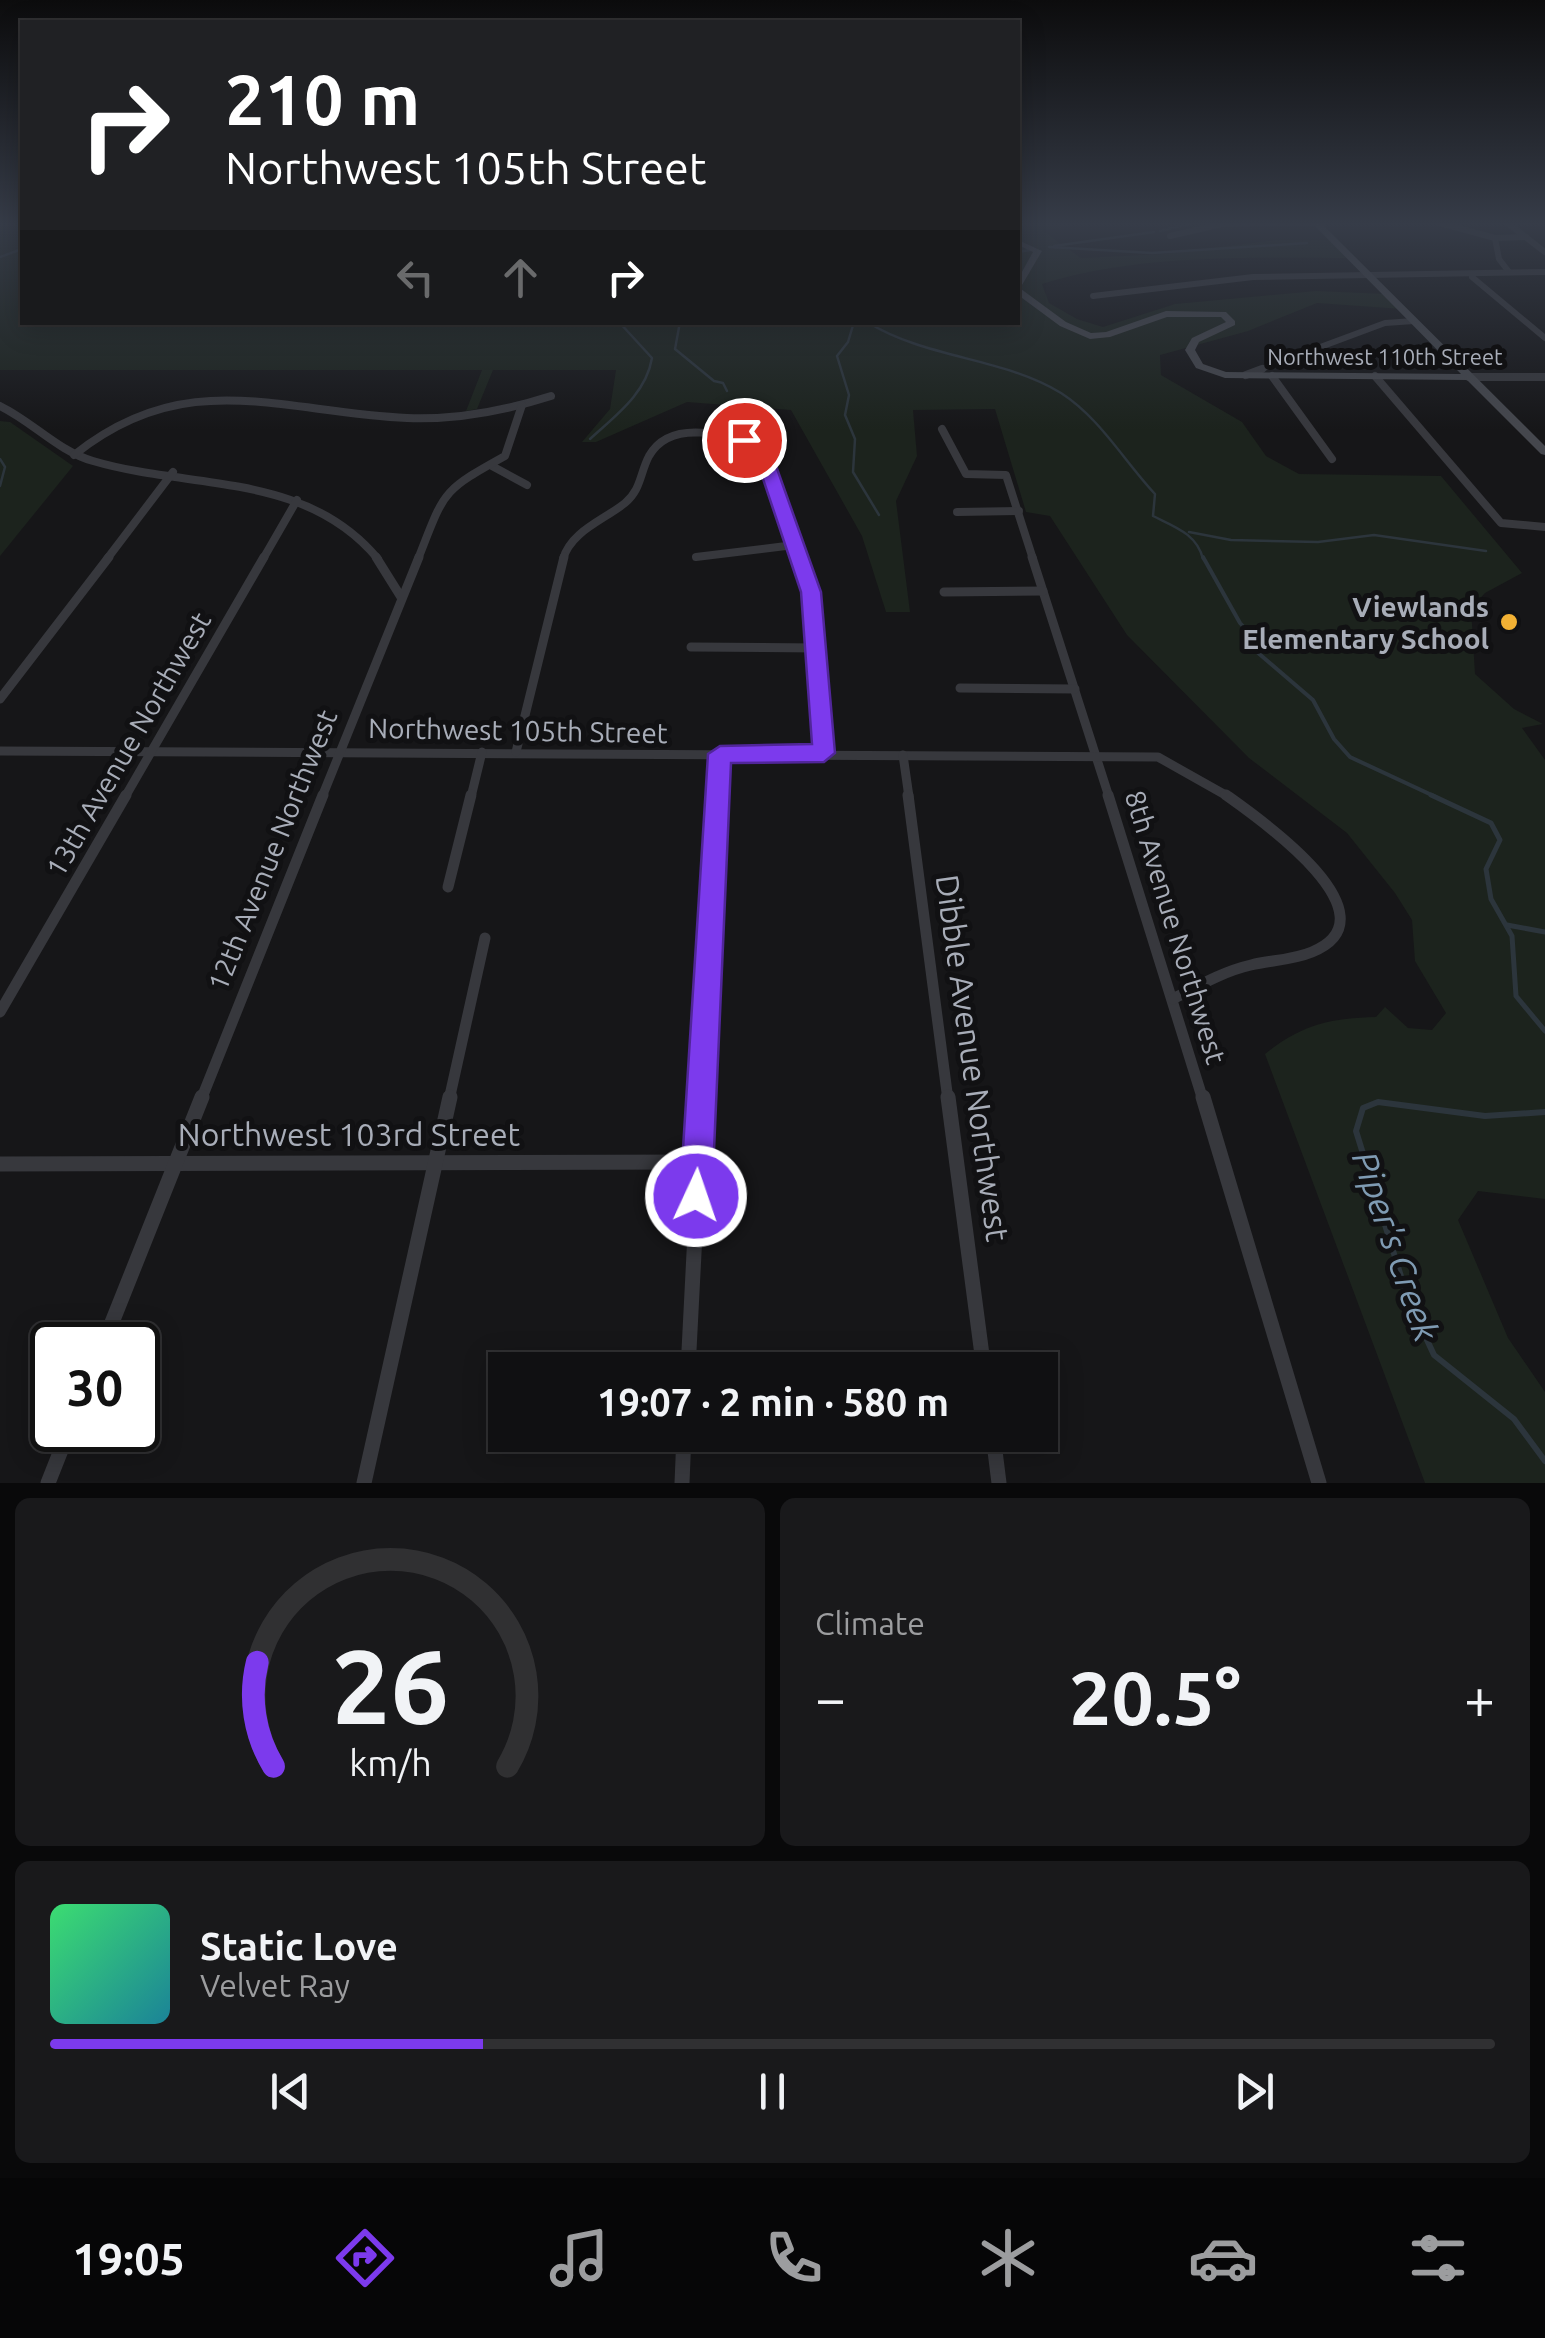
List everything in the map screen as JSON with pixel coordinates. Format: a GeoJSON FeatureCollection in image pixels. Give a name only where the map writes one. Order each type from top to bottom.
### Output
{"type":"FeatureCollection","features":[{"type":"Feature","properties":{"kind":"street","name":"Northwest 110th Street"},"geometry":{"type":"LineString","coordinates":[[1022,291],[1063,324],[1090,336],[1107,335],[1166,314],[1207,311],[1227,315],[1232,323],[1195,340],[1190,350],[1200,366],[1226,375],[1545,377]]}},
{"type":"Feature","properties":{"kind":"street"},"geometry":{"type":"LineString","coordinates":[[1093,296],[1132,291]]}},
{"type":"Feature","properties":{"kind":"street"},"geometry":{"type":"LineString","coordinates":[[1384,291],[1545,452]]}},
{"type":"Feature","properties":{"kind":"street"},"geometry":{"type":"LineString","coordinates":[[1490,291],[1545,338]]}},
{"type":"Feature","properties":{"kind":"street"},"geometry":{"type":"LineString","coordinates":[[1246,376],[1385,324],[1414,322]]}},
{"type":"Feature","properties":{"kind":"street"},"geometry":{"type":"LineString","coordinates":[[1272,376],[1332,459]]}},
{"type":"Feature","properties":{"kind":"street"},"geometry":{"type":"LineString","coordinates":[[1375,376],[1506,526],[1545,527]]}},
{"type":"Feature","properties":{"kind":"street"},"geometry":{"type":"LineString","coordinates":[[74,455],[116,419],[175,403],[278,403],[412,418],[522,404],[550,396]]}},
{"type":"Feature","properties":{"kind":"street"},"geometry":{"type":"LineString","coordinates":[[522,404],[507,452],[492,466],[527,486]]}},
{"type":"Feature","properties":{"kind":"street"},"geometry":{"type":"LineString","coordinates":[[0,406],[74,455],[265,487],[297,500],[376,551],[400,597]]}},
{"type":"Feature","properties":{"kind":"street","name":"8th Avenue Northwest"},"geometry":{"type":"LineString","coordinates":[[942,430],[966,474],[1006,475],[1174,1000],[1319,1483]]}},
{"type":"Feature","properties":{"kind":"street"},"geometry":{"type":"LineString","coordinates":[[516,752],[565,552],[573,538],[639,490],[648,458],[662,443],[694,433],[714,434],[762,449],[811,592],[819,648],[824,753]]}},
{"type":"Feature","properties":{"kind":"street","name":"12th Avenue Northwest"},"geometry":{"type":"LineString","coordinates":[[113,1322],[400,597],[445,493],[492,466]]}},
{"type":"Feature","properties":{"kind":"street"},"geometry":{"type":"LineString","coordinates":[[0,699],[173,472]]}},
{"type":"Feature","properties":{"kind":"street","name":"13th Avenue Northwest"},"geometry":{"type":"LineString","coordinates":[[0,1012],[155,751],[297,500]]}},
{"type":"Feature","properties":{"kind":"street"},"geometry":{"type":"LineString","coordinates":[[957,512],[1018,511]]}},
{"type":"Feature","properties":{"kind":"street"},"geometry":{"type":"LineString","coordinates":[[696,557],[794,545]]}},
{"type":"Feature","properties":{"kind":"street"},"geometry":{"type":"LineString","coordinates":[[944,592],[1043,592]]}},
{"type":"Feature","properties":{"kind":"street"},"geometry":{"type":"LineString","coordinates":[[691,647],[819,648]]}},
{"type":"Feature","properties":{"kind":"street"},"geometry":{"type":"LineString","coordinates":[[960,688],[1074,689]]}},
{"type":"Feature","properties":{"kind":"street","name":"Northwest 105th Street"},"geometry":{"type":"LineString","coordinates":[[0,751],[1158,757],[1190,768],[1319,872],[1337,904],[1334,934],[1318,949],[1230,971],[1174,1000]]}},
{"type":"Feature","properties":{"kind":"street"},"geometry":{"type":"LineString","coordinates":[[448,886],[482,752]]}},
{"type":"Feature","properties":{"kind":"street"},"geometry":{"type":"LineString","coordinates":[[689,1352],[720,754]]}},
{"type":"Feature","properties":{"kind":"street","name":"Dibble Avenue Northwest"},"geometry":{"type":"LineString","coordinates":[[903,754],[982,1352]]}},
{"type":"Feature","properties":{"kind":"street"},"geometry":{"type":"LineString","coordinates":[[364,1483],[485,938]]}},
{"type":"Feature","properties":{"kind":"street","name":"Northwest 103rd Street"},"geometry":{"type":"LineString","coordinates":[[0,1164],[698,1162]]}},
{"type":"Feature","properties":{"kind":"street"},"geometry":{"type":"LineString","coordinates":[[48,1483],[61,1452]]}},
{"type":"Feature","properties":{"kind":"street"},"geometry":{"type":"LineString","coordinates":[[682,1483],[683,1452]]}},
{"type":"Feature","properties":{"kind":"street"},"geometry":{"type":"LineString","coordinates":[[995,1452],[999,1483]]}},
{"type":"Feature","properties":{"kind":"shaded area"},"geometry":{"type":"Polygon","coordinates":[[[0,291],[20,291],[20,325],[1020,325],[1020,291],[1045,291],[1049,303],[1077,319],[1103,327],[1175,304],[1314,291],[1387,294],[1402,309],[1317,303],[1248,331],[1160,355],[1161,375],[1242,422],[1266,456],[1299,474],[1441,476],[1522,573],[1485,593],[1471,608],[1475,674],[1514,709],[1543,724],[1522,728],[1545,760],[1545,1199],[1478,1191],[1458,1220],[1508,1338],[1545,1392],[1545,1483],[1425,1483],[1265,1054],[1304,1030],[1344,1019],[1376,1017],[1385,1007],[1408,1028],[1432,1030],[1446,1013],[1415,961],[1412,920],[1347,833],[1249,758],[1127,635],[1050,516],[1026,512],[995,409],[913,410],[917,456],[896,501],[910,612],[886,612],[862,536],[791,410],[687,402],[596,442],[582,442],[610,409],[616,370],[493,370],[477,409],[466,411],[482,370],[0,370],[0,291]]]}},
{"type":"Feature","properties":{"kind":"shaded area"},"geometry":{"type":"Polygon","coordinates":[[[0,421],[10,422],[73,466],[0,556],[0,421]]]}},
{"type":"Feature","properties":{"kind":"waterway"},"geometry":{"type":"LineString","coordinates":[[590,439],[619,413],[649,371],[652,358],[622,325]]}},
{"type":"Feature","properties":{"kind":"waterway"},"geometry":{"type":"LineString","coordinates":[[679,325],[675,349],[714,381],[723,383],[727,391]]}},
{"type":"Feature","properties":{"kind":"waterway"},"geometry":{"type":"LineString","coordinates":[[853,325],[848,342],[837,356],[849,395],[845,415],[855,439],[853,472],[879,515]]}},
{"type":"Feature","properties":{"kind":"waterway","name":"Piper's Creek"},"geometry":{"type":"LineString","coordinates":[[873,325],[914,344],[1014,372],[1061,393],[1100,427],[1155,494],[1153,516],[1190,537],[1203,559]]}},
{"type":"Feature","properties":{"kind":"waterway"},"geometry":{"type":"LineString","coordinates":[[0,459],[5,467],[0,486]]}},
{"type":"Feature","properties":{"kind":"waterway"},"geometry":{"type":"LineString","coordinates":[[1189,532],[1231,540],[1318,542],[1374,535],[1486,551]]}},
{"type":"Feature","properties":{"kind":"waterway","name":"Piper's Creek"},"geometry":{"type":"LineString","coordinates":[[1203,557],[1240,623],[1254,638],[1257,652],[1313,700],[1334,739],[1350,757],[1436,797]]}},
{"type":"Feature","properties":{"kind":"waterway","name":"Piper's Creek"},"geometry":{"type":"LineString","coordinates":[[1431,795],[1491,823],[1500,840],[1486,869],[1491,899],[1512,936],[1516,996],[1545,1031]]}},
{"type":"Feature","properties":{"kind":"waterway"},"geometry":{"type":"LineString","coordinates":[[1507,925],[1545,932]]}},
{"type":"Feature","properties":{"kind":"waterway","name":"Piper's Creek"},"geometry":{"type":"LineString","coordinates":[[1545,1112],[1485,1116],[1378,1102],[1363,1108],[1356,1131],[1408,1299],[1434,1355],[1514,1419],[1545,1461]]}},
{"type":"Feature","properties":{"kind":"place","name":"Viewlands Elementary School"},"geometry":{"type":"Point","coordinates":[1509,622]}},
{"type":"Feature","properties":{"kind":"route"},"geometry":{"type":"LineString","coordinates":[[696,1196],[720,754],[824,753],[819,648],[811,592],[762,449],[744,440]]}}]}
